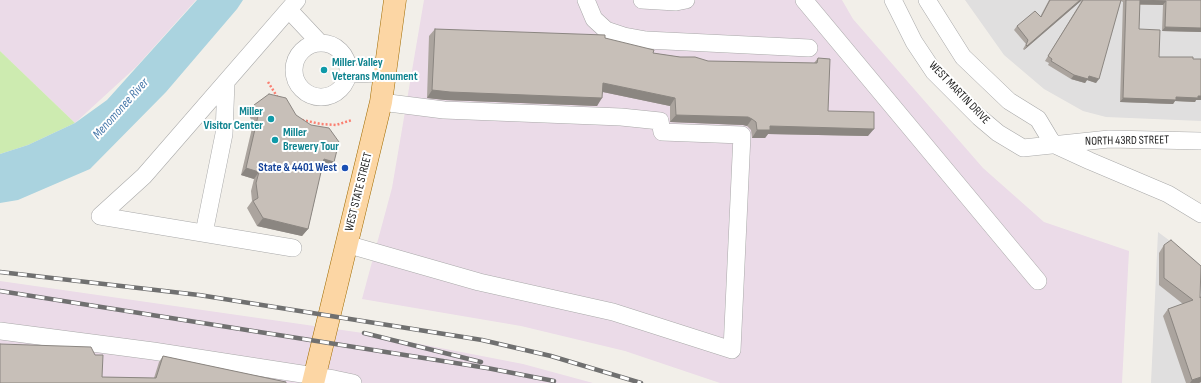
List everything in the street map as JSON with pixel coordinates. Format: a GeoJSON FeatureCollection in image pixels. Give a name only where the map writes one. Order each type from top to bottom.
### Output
{"type":"FeatureCollection","features":[{"type":"Feature","properties":{"kind":"main road","name":"WEST STATE STREET"},"geometry":{"type":"LineString","coordinates":[[313,379],[381,102],[395,0]]}},
{"type":"Feature","properties":{"kind":"street"},"geometry":{"type":"LineString","coordinates":[[586,0],[594,19],[606,30],[624,36],[646,40],[809,48]]}},
{"type":"Feature","properties":{"kind":"street"},"geometry":{"type":"LineString","coordinates":[[642,0],[676,2],[686,0]]}},
{"type":"Feature","properties":{"kind":"street"},"geometry":{"type":"LineString","coordinates":[[804,0],[809,8],[1038,281]]}},
{"type":"Feature","properties":{"kind":"street","name":"WEST MARTIN DRIVE"},"geometry":{"type":"LineString","coordinates":[[893,0],[914,42],[934,72],[979,117],[998,133],[1023,148],[1053,144]]}},
{"type":"Feature","properties":{"kind":"street"},"geometry":{"type":"LineString","coordinates":[[927,0],[963,57],[1009,101],[1038,119],[1053,144],[1168,194],[1201,214]]}},
{"type":"Feature","properties":{"kind":"street"},"geometry":{"type":"LineString","coordinates":[[293,248],[100,216],[144,176],[293,5],[320,43]]}},
{"type":"Feature","properties":{"kind":"street"},"geometry":{"type":"LineString","coordinates":[[320,43],[331,45],[341,52],[346,58],[348,66],[348,74],[340,89],[332,94],[323,96],[314,95],[306,91],[299,84],[295,76],[295,67],[303,50],[310,45],[320,43]]}},
{"type":"Feature","properties":{"kind":"street"},"geometry":{"type":"LineString","coordinates":[[348,74],[385,73]]}},
{"type":"Feature","properties":{"kind":"street"},"geometry":{"type":"LineString","coordinates":[[204,233],[224,134],[226,82]]}},
{"type":"Feature","properties":{"kind":"street"},"geometry":{"type":"LineString","coordinates":[[346,244],[479,282],[613,312],[732,350],[742,135],[662,132],[660,121],[583,115],[444,110],[381,102]]}},
{"type":"Feature","properties":{"kind":"street","name":"NORTH 43RD STREET"},"geometry":{"type":"LineString","coordinates":[[1053,144],[1109,139],[1201,142]]}},
{"type":"Feature","properties":{"kind":"street"},"geometry":{"type":"LineString","coordinates":[[0,331],[154,350],[313,379],[354,383]]}},
{"type":"Feature","properties":{"kind":"path"},"geometry":{"type":"LineString","coordinates":[[268,82],[282,103]]}},
{"type":"Feature","properties":{"kind":"path"},"geometry":{"type":"LineString","coordinates":[[298,118],[321,124],[336,125],[352,120]]}},
{"type":"Feature","properties":{"kind":"shaded area"},"geometry":{"type":"Polygon","coordinates":[[[0,0],[196,0],[136,67],[75,123],[0,51],[0,0]]]}},
{"type":"Feature","properties":{"kind":"shaded area"},"geometry":{"type":"Polygon","coordinates":[[[424,0],[842,0],[853,19],[983,168],[1044,222],[1129,251],[1122,383],[720,383],[625,351],[521,326],[362,299],[392,188],[424,0]]]}},
{"type":"Feature","properties":{"kind":"shaded area"},"geometry":{"type":"Polygon","coordinates":[[[965,0],[1201,0],[1201,121],[1106,117],[1083,111],[1044,89],[1004,55],[965,0]]]}},
{"type":"Feature","properties":{"kind":"shaded area"},"geometry":{"type":"Polygon","coordinates":[[[1158,232],[1193,258],[1201,266],[1201,383],[1151,383],[1158,232]]]}},
{"type":"Feature","properties":{"kind":"shaded area"},"geometry":{"type":"Polygon","coordinates":[[[0,281],[363,333],[523,364],[593,383],[0,383],[0,281]]]}},
{"type":"Feature","properties":{"kind":"green space"},"geometry":{"type":"Polygon","coordinates":[[[0,51],[75,123],[28,145],[0,154],[0,51]]]}},
{"type":"Feature","properties":{"kind":"water","name":"Menomonee River"},"geometry":{"type":"Polygon","coordinates":[[[197,0],[243,0],[166,92],[90,169],[18,200],[0,203],[0,154],[28,145],[75,123],[107,100],[197,0]]]}},
{"type":"Feature","properties":{"kind":"building"},"geometry":{"type":"Polygon","coordinates":[[[1050,0],[1080,0],[1027,46],[1028,40],[1017,26],[1035,11],[1041,17],[1050,0]]]}},
{"type":"Feature","properties":{"kind":"building"},"geometry":{"type":"Polygon","coordinates":[[[1083,0],[1121,0],[1099,79],[1089,76],[1088,79],[1074,75],[1051,61],[1052,59],[1048,56],[1083,0]]]}},
{"type":"Feature","properties":{"kind":"building"},"geometry":{"type":"Polygon","coordinates":[[[1126,0],[1140,0],[1139,29],[1160,30],[1159,57],[1193,57],[1193,59],[1201,59],[1201,96],[1198,96],[1198,98],[1176,97],[1176,100],[1123,98],[1126,0]]]}},
{"type":"Feature","properties":{"kind":"building"},"geometry":{"type":"Polygon","coordinates":[[[1140,0],[1201,0],[1201,28],[1165,27],[1166,1],[1140,0]]]}},
{"type":"Feature","properties":{"kind":"building"},"geometry":{"type":"Polygon","coordinates":[[[435,29],[605,35],[605,38],[654,50],[653,53],[680,57],[695,57],[708,61],[817,63],[818,58],[830,59],[828,111],[874,112],[874,129],[770,126],[770,130],[757,130],[756,122],[748,117],[676,115],[675,98],[603,83],[602,98],[432,90],[435,29]]]}},
{"type":"Feature","properties":{"kind":"building"},"geometry":{"type":"Polygon","coordinates":[[[269,94],[286,98],[296,115],[311,125],[329,128],[339,142],[334,162],[324,159],[308,229],[263,218],[253,201],[258,198],[256,183],[259,172],[246,168],[258,116],[254,105],[269,94]]]}},
{"type":"Feature","properties":{"kind":"building"},"geometry":{"type":"Polygon","coordinates":[[[1171,240],[1201,266],[1201,377],[1192,380],[1168,309],[1193,300],[1164,278],[1164,245],[1171,240]]]}},
{"type":"Feature","properties":{"kind":"building"},"geometry":{"type":"Polygon","coordinates":[[[0,344],[91,347],[95,355],[103,355],[102,377],[156,378],[163,356],[286,383],[0,383],[0,344]]]}},
{"type":"Feature","properties":{"kind":"railway"},"geometry":{"type":"LineString","coordinates":[[0,272],[199,295],[482,340],[551,356],[641,383]]}},
{"type":"Feature","properties":{"kind":"railway"},"geometry":{"type":"LineString","coordinates":[[0,291],[487,368],[554,381]]}},
{"type":"Feature","properties":{"kind":"railway"},"geometry":{"type":"LineString","coordinates":[[364,333],[481,362]]}},
{"type":"Feature","properties":{"kind":"place","name":"Miller Valley Veterans Monument"},"geometry":{"type":"Point","coordinates":[324,70]}},
{"type":"Feature","properties":{"kind":"place","name":"Miller Visitor Center"},"geometry":{"type":"Point","coordinates":[271,119]}},
{"type":"Feature","properties":{"kind":"place","name":"Miller Brewery Tour"},"geometry":{"type":"Point","coordinates":[275,140]}},
{"type":"Feature","properties":{"kind":"place","name":"State & 4401 West"},"geometry":{"type":"Point","coordinates":[345,168]}}]}
